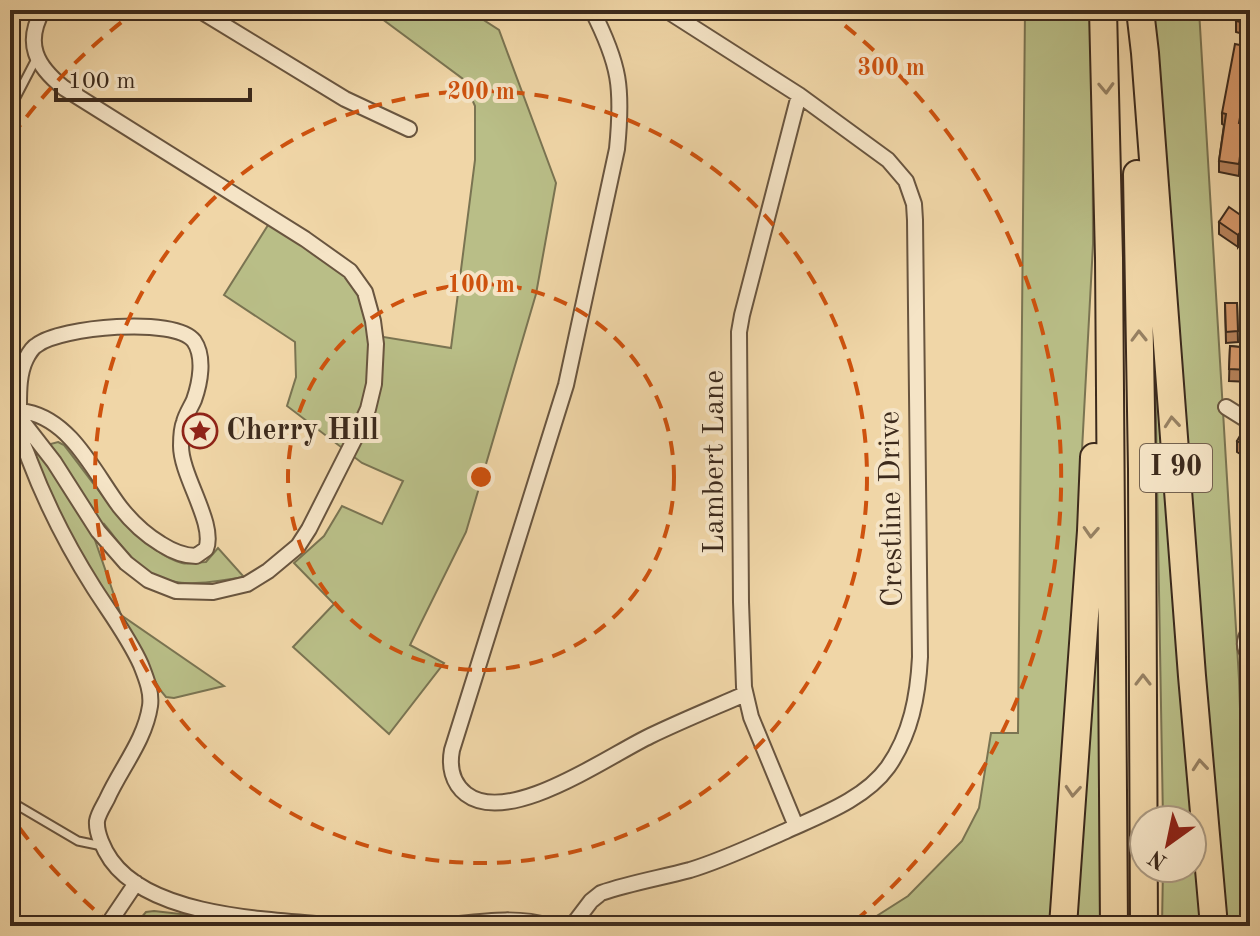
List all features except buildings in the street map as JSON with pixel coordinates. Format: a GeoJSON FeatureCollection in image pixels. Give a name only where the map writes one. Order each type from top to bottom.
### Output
{"type":"FeatureCollection","features":[{"type":"Feature","properties":{"kind":"highway","name":"I 90"},"geometry":{"type":"LineString","coordinates":[[1103,10],[1109,258],[1114,926]]}},
{"type":"Feature","properties":{"kind":"highway","name":"I 90"},"geometry":{"type":"LineString","coordinates":[[1138,10],[1144,926]]}},
{"type":"Feature","properties":{"kind":"highway","name":"I 90"},"geometry":{"type":"LineString","coordinates":[[1138,10],[1146,68],[1214,926]]}},
{"type":"Feature","properties":{"kind":"highway"},"geometry":{"type":"LineString","coordinates":[[1063,926],[1091,531],[1095,426],[1109,258]]}},
{"type":"Feature","properties":{"kind":"street"},"geometry":{"type":"LineString","coordinates":[[19,417],[54,462],[98,531],[126,563],[148,580],[166,588],[213,592],[247,584],[298,546],[354,440],[368,409],[374,384],[376,344],[373,321],[365,292],[350,271],[305,239],[49,77],[34,47],[36,22],[43,10]]}},
{"type":"Feature","properties":{"kind":"street"},"geometry":{"type":"LineString","coordinates":[[199,10],[345,99],[409,129]]}},
{"type":"Feature","properties":{"kind":"street"},"geometry":{"type":"LineString","coordinates":[[592,10],[605,36],[618,76],[621,115],[617,149],[566,385],[452,750],[453,778],[458,787],[471,797],[486,803],[502,804],[532,796],[649,736],[745,694]]}},
{"type":"Feature","properties":{"kind":"street","name":"Crestline Drive"},"geometry":{"type":"LineString","coordinates":[[572,926],[601,893],[691,869],[742,851],[854,797],[869,787],[888,767],[910,724],[915,707],[920,657],[914,204],[906,181],[897,168],[843,125],[666,10]]}},
{"type":"Feature","properties":{"kind":"street","name":"Lambert Lane"},"geometry":{"type":"LineString","coordinates":[[796,826],[751,717],[745,694],[741,602],[739,332],[799,95]]}},
{"type":"Feature","properties":{"kind":"street"},"geometry":{"type":"LineString","coordinates":[[19,417],[27,412],[33,413],[66,434],[123,510],[157,542],[180,554],[196,556],[206,549],[209,536],[181,453],[184,421],[200,375],[200,358],[193,340],[183,333],[157,326],[105,327],[56,336],[36,345],[22,372],[19,390],[19,417],[19,431],[44,497],[70,549],[139,661],[148,683],[151,704],[140,738],[97,820],[111,860],[136,883],[163,898],[205,910],[343,926]]}},
{"type":"Feature","properties":{"kind":"street"},"geometry":{"type":"LineString","coordinates":[[1226,407],[1250,422]]}},
{"type":"Feature","properties":{"kind":"street"},"geometry":{"type":"LineString","coordinates":[[1247,651],[1246,636],[1250,630]]}},
{"type":"Feature","properties":{"kind":"street"},"geometry":{"type":"LineString","coordinates":[[107,926],[136,883]]}},
{"type":"Feature","properties":{"kind":"street"},"geometry":{"type":"LineString","coordinates":[[438,926],[521,921],[549,926]]}},
{"type":"Feature","properties":{"kind":"lane"},"geometry":{"type":"LineString","coordinates":[[10,109],[37,57]]}},
{"type":"Feature","properties":{"kind":"lane"},"geometry":{"type":"LineString","coordinates":[[10,801],[78,841],[104,847]]}},
{"type":"Feature","properties":{"kind":"green space"},"geometry":{"type":"Polygon","coordinates":[[[370,10],[468,10],[499,30],[556,183],[536,294],[466,532],[410,645],[444,663],[389,734],[293,647],[334,604],[294,563],[324,536],[342,506],[382,524],[403,481],[362,463],[287,406],[296,377],[295,342],[224,295],[270,222],[352,280],[369,315],[371,335],[451,348],[475,160],[475,106],[463,79],[370,10]]]}},
{"type":"Feature","properties":{"kind":"green space"},"geometry":{"type":"Polygon","coordinates":[[[1025,10],[1092,10],[1093,244],[1058,900],[1054,926],[861,926],[908,896],[962,841],[979,808],[991,733],[1018,733],[1025,10]]]}},
{"type":"Feature","properties":{"kind":"green space"},"geometry":{"type":"Polygon","coordinates":[[[1154,10],[1199,10],[1239,679],[1247,915],[1250,926],[1222,926],[1168,272],[1154,10]]]}},
{"type":"Feature","properties":{"kind":"green space"},"geometry":{"type":"Polygon","coordinates":[[[1155,361],[1160,372],[1195,804],[1163,804],[1155,361]]]}},
{"type":"Feature","properties":{"kind":"green space"},"geometry":{"type":"Polygon","coordinates":[[[58,442],[64,445],[117,513],[148,544],[165,556],[185,564],[206,562],[218,548],[244,577],[191,583],[165,580],[141,567],[104,524],[95,540],[121,615],[224,686],[174,698],[166,697],[161,691],[46,495],[32,449],[58,442]]]}},
{"type":"Feature","properties":{"kind":"green space"},"geometry":{"type":"Polygon","coordinates":[[[1099,605],[1100,926],[1071,926],[1099,605]]]}},
{"type":"Feature","properties":{"kind":"green space"},"geometry":{"type":"Polygon","coordinates":[[[1163,884],[1202,884],[1205,926],[1162,926],[1163,884]]]}},
{"type":"Feature","properties":{"kind":"green space"},"geometry":{"type":"Polygon","coordinates":[[[146,912],[288,926],[134,926],[146,912]]]}},
{"type":"Feature","properties":{"kind":"place","name":"Cherry Hill"},"geometry":{"type":"Point","coordinates":[200,431]}}]}
